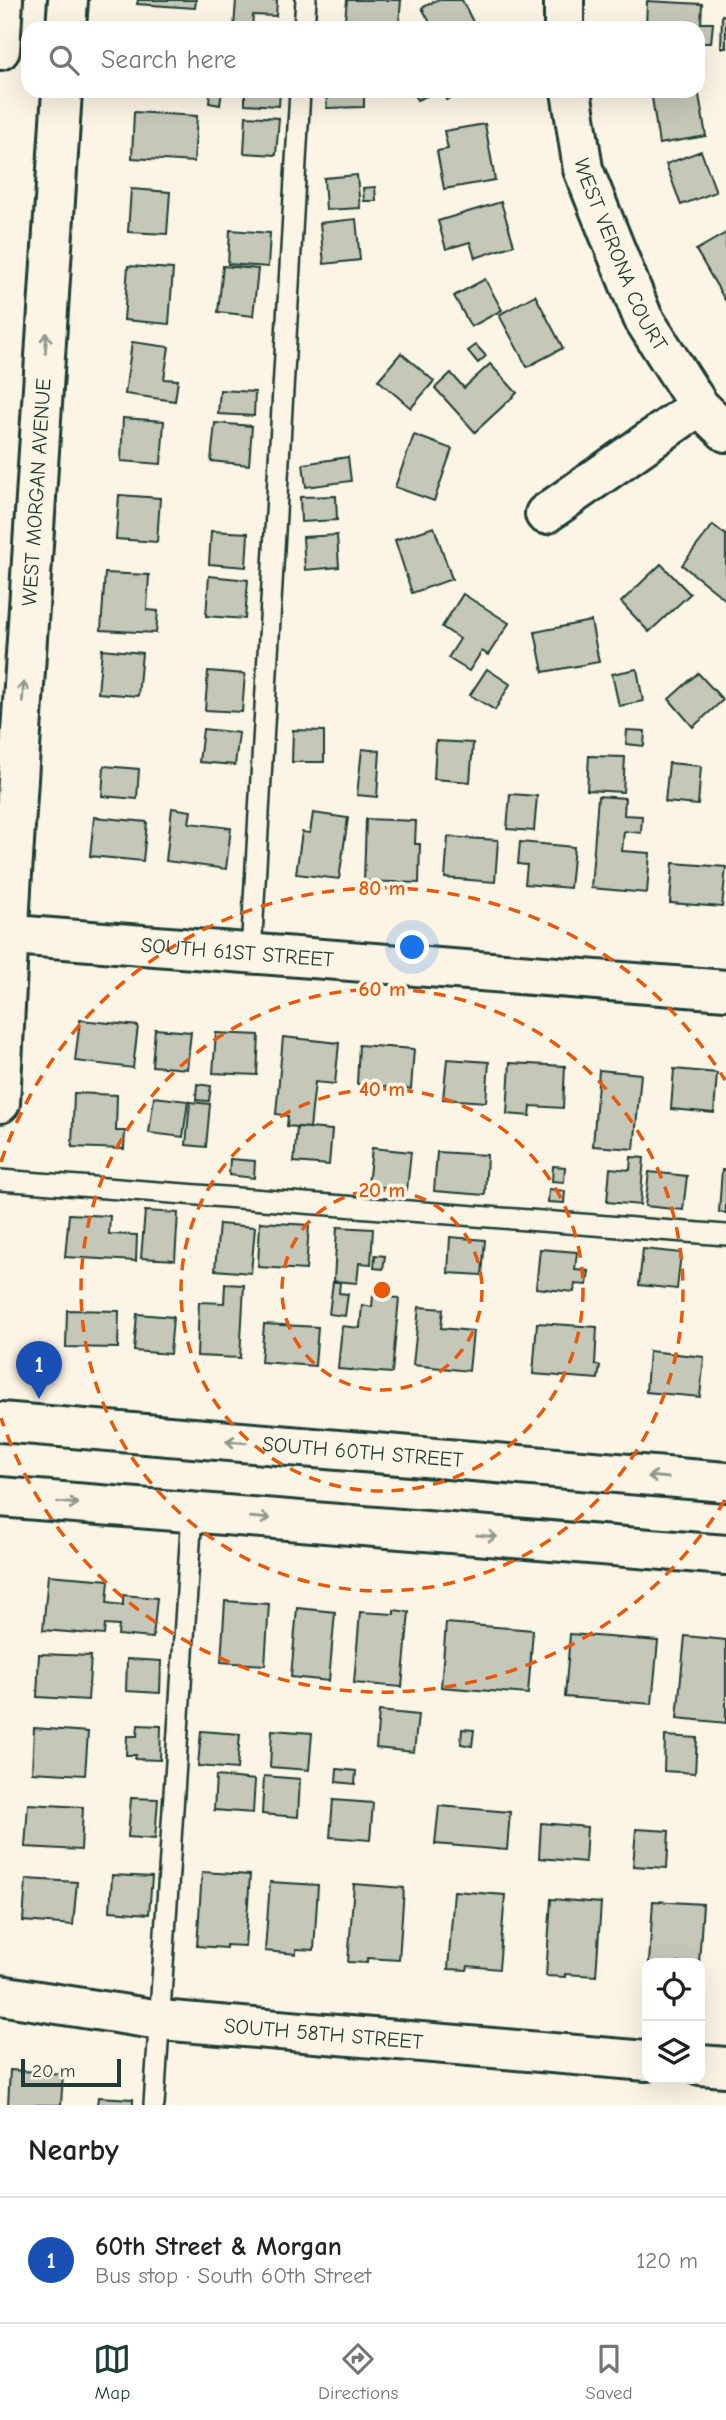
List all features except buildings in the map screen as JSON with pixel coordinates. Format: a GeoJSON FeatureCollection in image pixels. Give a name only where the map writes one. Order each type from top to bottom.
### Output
{"type":"FeatureCollection","features":[{"type":"Feature","properties":{"kind":"street"},"geometry":{"type":"LineString","coordinates":[[0,50],[3,0]]}},
{"type":"Feature","properties":{"kind":"street"},"geometry":{"type":"LineString","coordinates":[[66,21],[68,0]]}},
{"type":"Feature","properties":{"kind":"street"},"geometry":{"type":"LineString","coordinates":[[564,0],[564,21]]}},
{"type":"Feature","properties":{"kind":"street","name":"WEST MORGAN AVENUE"},"geometry":{"type":"LineString","coordinates":[[0,1103],[4,935],[62,98]]}},
{"type":"Feature","properties":{"kind":"street","name":"WEST VERONA COURT"},"geometry":{"type":"LineString","coordinates":[[571,98],[583,169],[643,318],[699,406],[726,432]]}},
{"type":"Feature","properties":{"kind":"street"},"geometry":{"type":"LineString","coordinates":[[545,514],[699,406]]}},
{"type":"Feature","properties":{"kind":"street","name":"SOUTH 61ST STREET"},"geometry":{"type":"LineString","coordinates":[[4,935],[726,990]]}},
{"type":"Feature","properties":{"kind":"street","name":"SOUTH 60TH STREET"},"geometry":{"type":"LineString","coordinates":[[0,1422],[726,1482]]}},
{"type":"Feature","properties":{"kind":"street"},"geometry":{"type":"LineString","coordinates":[[0,1497],[726,1555]]}},
{"type":"Feature","properties":{"kind":"street","name":"SOUTH 58TH STREET"},"geometry":{"type":"LineString","coordinates":[[0,1995],[160,2021],[642,2061]]}},
{"type":"Feature","properties":{"kind":"street"},"geometry":{"type":"LineString","coordinates":[[705,2065],[726,2067]]}},
{"type":"Feature","properties":{"kind":"lane"},"geometry":{"type":"LineString","coordinates":[[304,21],[306,0]]}},
{"type":"Feature","properties":{"kind":"lane"},"geometry":{"type":"LineString","coordinates":[[250,954],[300,98]]}},
{"type":"Feature","properties":{"kind":"lane"},"geometry":{"type":"LineString","coordinates":[[0,1180],[726,1235]]}},
{"type":"Feature","properties":{"kind":"lane"},"geometry":{"type":"LineString","coordinates":[[154,2105],[192,1513]]}},
{"type":"Feature","properties":{"kind":"place","name":"60th Street & Morgan"},"geometry":{"type":"Point","coordinates":[39,1399]}}]}
